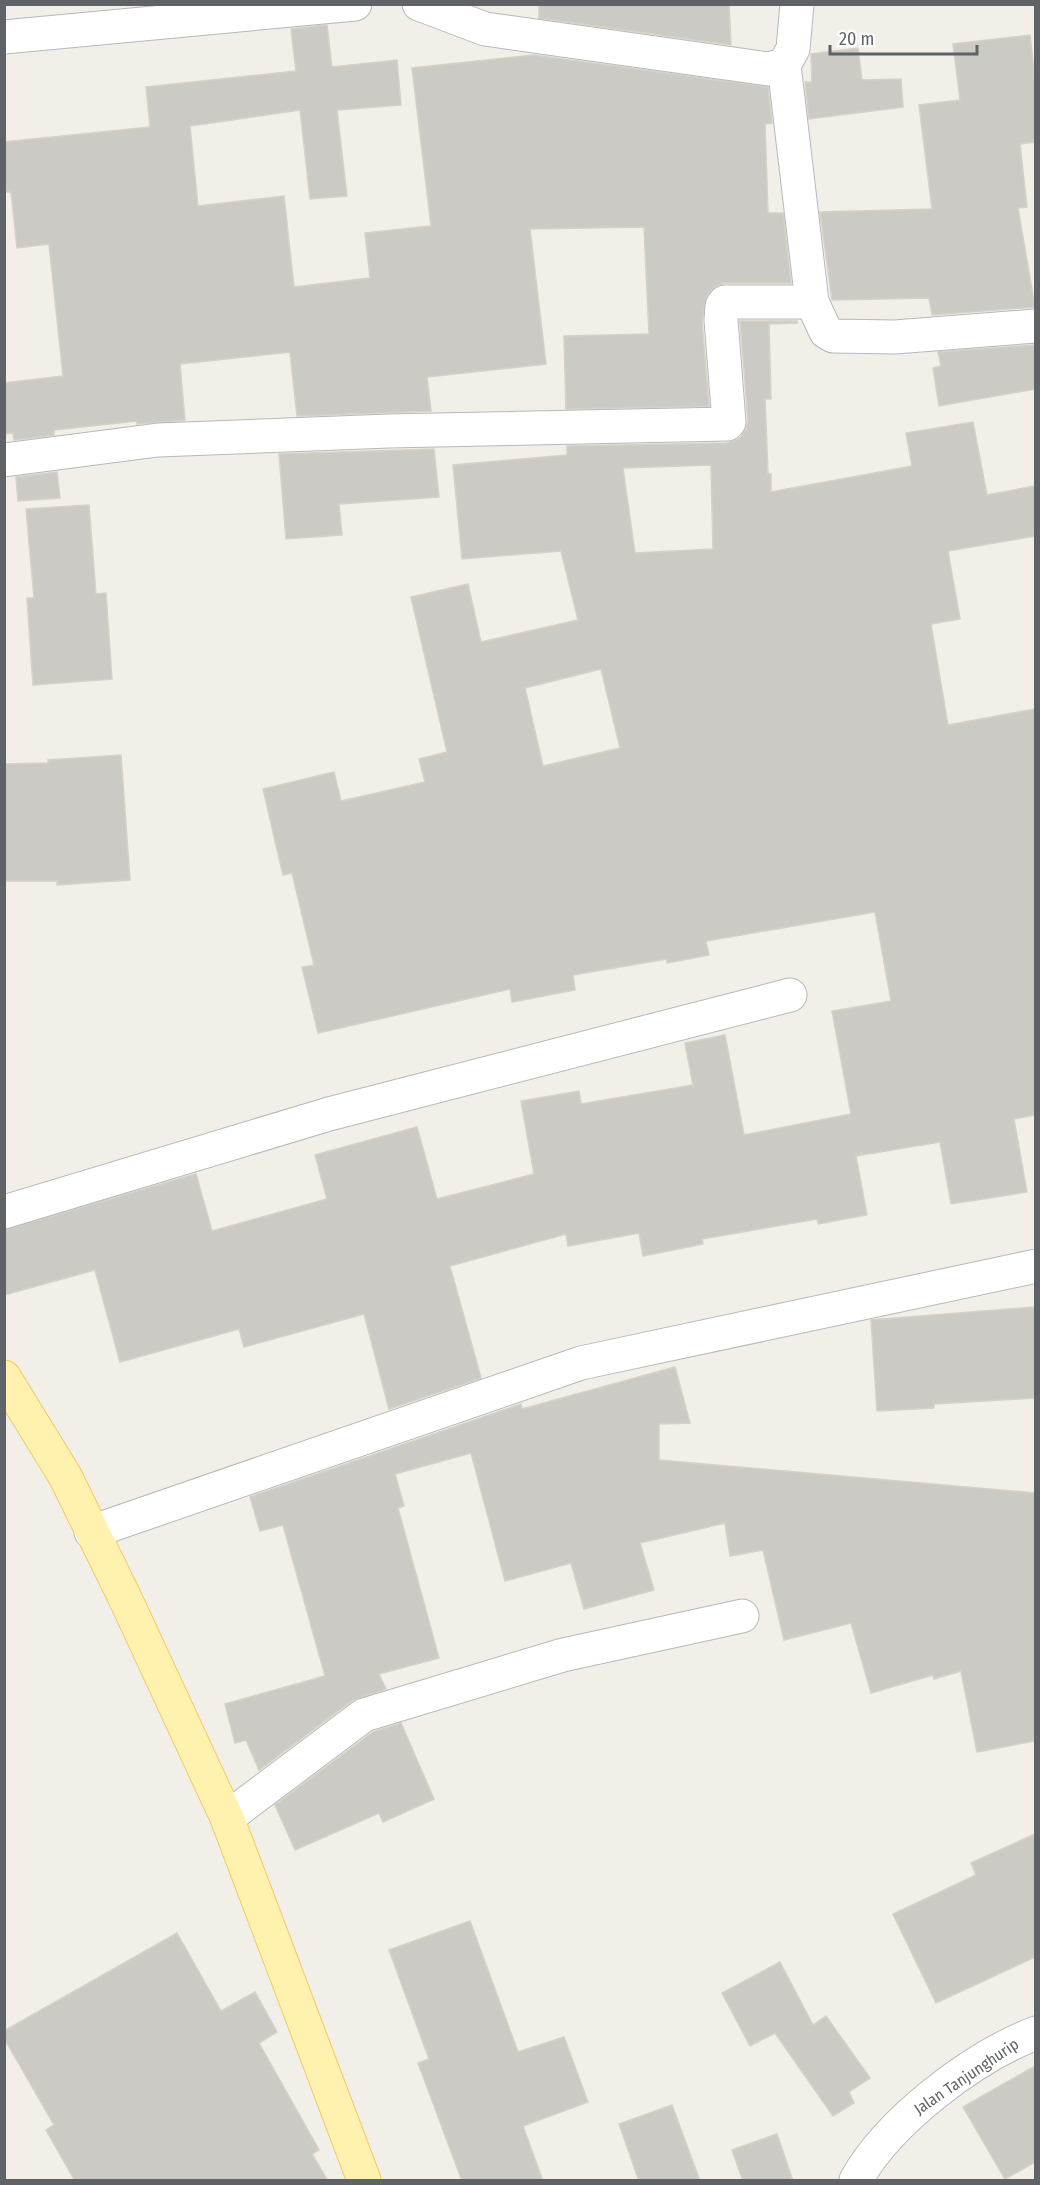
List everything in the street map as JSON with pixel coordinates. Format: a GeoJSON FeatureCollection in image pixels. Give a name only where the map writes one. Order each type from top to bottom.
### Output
{"type":"FeatureCollection","features":[{"type":"Feature","properties":{"kind":"main road"},"geometry":{"type":"LineString","coordinates":[[4,1377],[65,1476],[125,1598],[227,1818],[364,2181]]}},
{"type":"Feature","properties":{"kind":"street"},"geometry":{"type":"LineString","coordinates":[[4,37],[355,4]]}},
{"type":"Feature","properties":{"kind":"street"},"geometry":{"type":"LineString","coordinates":[[419,4],[485,29],[768,69],[784,65]]}},
{"type":"Feature","properties":{"kind":"street"},"geometry":{"type":"LineString","coordinates":[[797,4],[793,50],[784,65],[812,302],[826,332],[833,336],[895,337],[1035,326]]}},
{"type":"Feature","properties":{"kind":"street"},"geometry":{"type":"LineString","coordinates":[[4,460],[158,440],[389,430],[727,424],[729,422],[722,306],[725,302],[812,302]]}},
{"type":"Feature","properties":{"kind":"street"},"geometry":{"type":"LineString","coordinates":[[4,1212],[329,1114],[790,995]]}},
{"type":"Feature","properties":{"kind":"street"},"geometry":{"type":"LineString","coordinates":[[92,1532],[581,1363],[1035,1266]]}},
{"type":"Feature","properties":{"kind":"street"},"geometry":{"type":"LineString","coordinates":[[227,1818],[364,1715],[563,1655],[742,1616]]}},
{"type":"Feature","properties":{"kind":"street","name":"Jalan Tanjunghurip"},"geometry":{"type":"LineString","coordinates":[[856,2181],[888,2134],[920,2104],[1017,2040],[1035,2033]]}},
{"type":"Feature","properties":{"kind":"building"},"geometry":{"type":"Polygon","coordinates":[[[539,4],[729,4],[731,45],[539,18],[539,4]]]}},
{"type":"Feature","properties":{"kind":"building"},"geometry":{"type":"Polygon","coordinates":[[[327,25],[332,67],[397,60],[401,105],[337,110],[347,196],[310,199],[300,110],[190,126],[198,206],[284,196],[294,287],[370,278],[365,233],[431,226],[412,68],[534,55],[768,87],[772,123],[765,124],[768,213],[783,213],[791,283],[724,283],[716,286],[707,295],[702,321],[709,406],[566,409],[564,336],[649,334],[644,227],[530,229],[546,364],[427,377],[431,411],[297,416],[290,352],[180,364],[185,420],[137,424],[137,421],[54,430],[54,435],[14,440],[13,433],[4,434],[4,383],[63,376],[49,244],[17,248],[11,192],[4,192],[4,142],[150,127],[146,87],[296,71],[291,29],[327,25]]]}},
{"type":"Feature","properties":{"kind":"building"},"geometry":{"type":"Polygon","coordinates":[[[1030,35],[1035,80],[1035,142],[1020,144],[1027,207],[1018,208],[1035,307],[932,315],[929,298],[832,300],[820,212],[932,209],[919,105],[960,100],[953,44],[1030,35]]]}},
{"type":"Feature","properties":{"kind":"building"},"geometry":{"type":"Polygon","coordinates":[[[858,48],[862,80],[901,79],[903,107],[809,119],[805,82],[812,82],[811,54],[858,48]]]}},
{"type":"Feature","properties":{"kind":"building"},"geometry":{"type":"Polygon","coordinates":[[[740,321],[797,321],[797,323],[769,324],[771,399],[765,399],[768,474],[771,474],[771,492],[912,466],[906,433],[973,422],[987,495],[1035,486],[1035,536],[948,551],[960,619],[931,624],[948,725],[1035,709],[1035,1115],[1014,1119],[1027,1192],[951,1204],[940,1142],[856,1156],[867,1215],[818,1224],[817,1219],[702,1239],[703,1244],[643,1256],[639,1233],[568,1246],[566,1234],[450,1266],[481,1378],[389,1409],[364,1314],[244,1347],[239,1329],[120,1362],[95,1270],[4,1295],[4,1230],[196,1174],[212,1231],[327,1199],[315,1155],[417,1127],[437,1199],[534,1174],[521,1101],[579,1091],[581,1104],[693,1085],[685,1043],[725,1035],[744,1135],[851,1114],[832,1011],[891,1001],[875,912],[706,941],[709,955],[667,963],[667,959],[573,975],[575,990],[512,1002],[510,989],[318,1033],[302,967],[314,965],[292,873],[283,875],[263,789],[334,772],[341,801],[425,782],[419,759],[447,752],[411,597],[468,584],[481,642],[578,620],[561,551],[462,559],[453,465],[567,455],[567,446],[727,443],[740,438],[748,421],[740,321]],[[711,465],[623,468],[635,553],[713,549],[711,465]],[[601,669],[525,688],[543,766],[620,748],[601,669]]]}},
{"type":"Feature","properties":{"kind":"building"},"geometry":{"type":"Polygon","coordinates":[[[1035,345],[1035,389],[939,406],[933,368],[941,366],[938,352],[1035,345]]]}},
{"type":"Feature","properties":{"kind":"building"},"geometry":{"type":"Polygon","coordinates":[[[434,449],[439,497],[339,504],[342,535],[286,539],[279,454],[434,449]]]}},
{"type":"Feature","properties":{"kind":"building"},"geometry":{"type":"Polygon","coordinates":[[[57,472],[60,498],[18,501],[16,477],[57,472]]]}},
{"type":"Feature","properties":{"kind":"building"},"geometry":{"type":"Polygon","coordinates":[[[89,505],[96,594],[106,593],[112,679],[33,685],[27,598],[34,598],[26,509],[89,505]]]}},
{"type":"Feature","properties":{"kind":"building"},"geometry":{"type":"Polygon","coordinates":[[[121,755],[130,880],[57,885],[57,881],[4,881],[4,764],[48,763],[48,760],[121,755]]]}},
{"type":"Feature","properties":{"kind":"building"},"geometry":{"type":"Polygon","coordinates":[[[1035,1307],[1035,1398],[934,1404],[934,1408],[877,1411],[871,1320],[1035,1307]]]}},
{"type":"Feature","properties":{"kind":"building"},"geometry":{"type":"Polygon","coordinates":[[[675,1367],[690,1423],[659,1424],[659,1460],[1035,1493],[1035,1741],[977,1752],[961,1671],[934,1679],[933,1675],[871,1693],[851,1623],[784,1640],[763,1550],[730,1556],[725,1523],[640,1543],[654,1590],[584,1609],[571,1563],[505,1581],[471,1453],[395,1474],[404,1506],[398,1508],[439,1658],[379,1674],[386,1689],[353,1700],[259,1770],[246,1740],[235,1743],[225,1704],[325,1676],[283,1525],[260,1531],[250,1497],[521,1404],[522,1409],[675,1367]]]}},
{"type":"Feature","properties":{"kind":"building"},"geometry":{"type":"Polygon","coordinates":[[[401,1723],[434,1799],[383,1822],[379,1813],[295,1850],[275,1805],[373,1732],[401,1723]]]}},
{"type":"Feature","properties":{"kind":"building"},"geometry":{"type":"Polygon","coordinates":[[[1035,1834],[1035,1957],[936,2003],[893,1914],[976,1875],[971,1863],[1035,1834]]]}},
{"type":"Feature","properties":{"kind":"building"},"geometry":{"type":"Polygon","coordinates":[[[470,1921],[518,2052],[564,2037],[588,2102],[523,2126],[543,2181],[462,2181],[418,2063],[429,2059],[389,1950],[470,1921]]]}},
{"type":"Feature","properties":{"kind":"building"},"geometry":{"type":"Polygon","coordinates":[[[177,1933],[221,2011],[255,1992],[277,2032],[259,2043],[319,2150],[312,2154],[328,2181],[75,2181],[46,2130],[54,2125],[4,2038],[4,2031],[177,1933]]]}},
{"type":"Feature","properties":{"kind":"building"},"geometry":{"type":"Polygon","coordinates":[[[780,1962],[813,2025],[826,2016],[870,2078],[849,2092],[854,2103],[833,2116],[775,2033],[750,2046],[722,1993],[780,1962]]]}},
{"type":"Feature","properties":{"kind":"building"},"geometry":{"type":"Polygon","coordinates":[[[1035,2066],[1035,2162],[1005,2179],[963,2107],[1035,2066]]]}},
{"type":"Feature","properties":{"kind":"building"},"geometry":{"type":"Polygon","coordinates":[[[672,2105],[700,2181],[639,2181],[619,2124],[672,2105]]]}},
{"type":"Feature","properties":{"kind":"building"},"geometry":{"type":"Polygon","coordinates":[[[777,2134],[793,2181],[743,2181],[732,2150],[777,2134]]]}}]}
